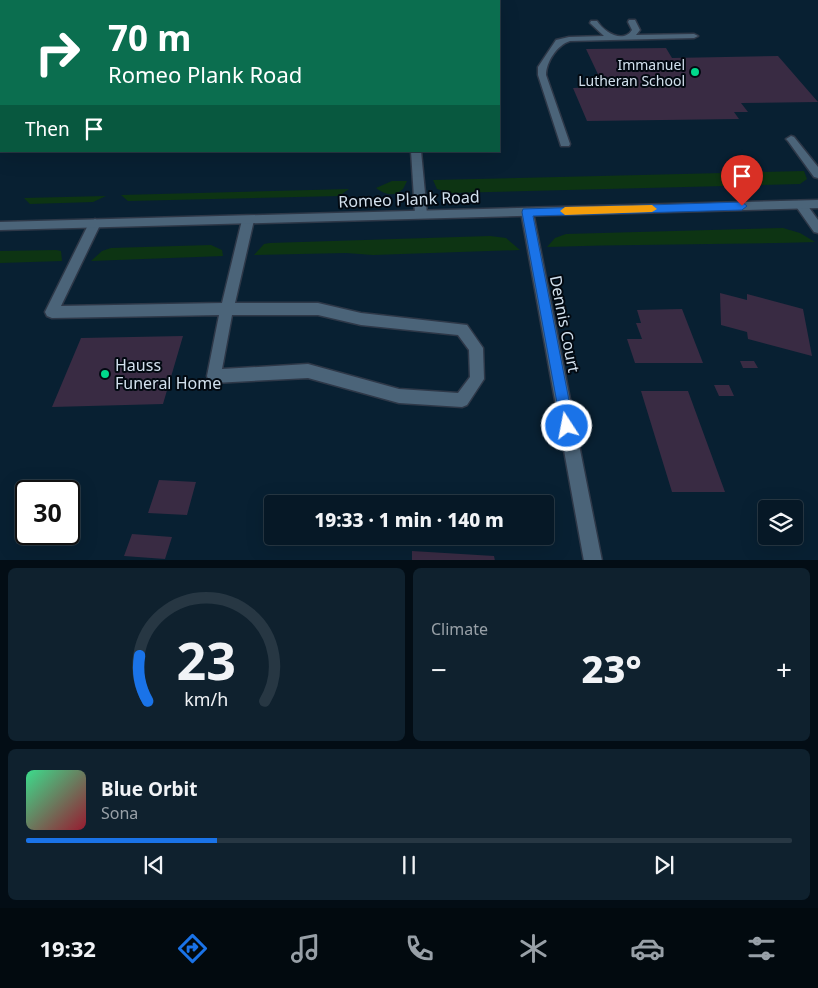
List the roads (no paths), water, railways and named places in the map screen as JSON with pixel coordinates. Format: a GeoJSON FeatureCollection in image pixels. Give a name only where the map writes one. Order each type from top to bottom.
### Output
{"type":"FeatureCollection","features":[{"type":"Feature","properties":{"kind":"main road"},"geometry":{"type":"LineString","coordinates":[[629,38],[636,30],[632,22]]}},
{"type":"Feature","properties":{"kind":"main road"},"geometry":{"type":"LineString","coordinates":[[594,23],[600,32],[617,38]]}},
{"type":"Feature","properties":{"kind":"main road"},"geometry":{"type":"LineString","coordinates":[[565,144],[542,76],[542,67],[556,46],[564,40],[694,36]]}},
{"type":"Feature","properties":{"kind":"main road"},"geometry":{"type":"LineString","coordinates":[[791,140],[818,174]]}},
{"type":"Feature","properties":{"kind":"main road"},"geometry":{"type":"LineString","coordinates":[[416,152],[422,214]]}},
{"type":"Feature","properties":{"kind":"main road","name":"Romeo Plank Road"},"geometry":{"type":"LineString","coordinates":[[0,226],[818,204]]}},
{"type":"Feature","properties":{"kind":"main road"},"geometry":{"type":"LineString","coordinates":[[801,205],[818,229]]}},
{"type":"Feature","properties":{"kind":"main road","name":"Dennis Court"},"geometry":{"type":"LineString","coordinates":[[527,212],[593,560]]}},
{"type":"Feature","properties":{"kind":"main road"},"geometry":{"type":"LineString","coordinates":[[95,223],[52,312],[227,308],[318,309],[361,318],[462,329],[476,348],[477,379],[462,400],[399,396],[308,371],[214,376],[227,308],[248,220]]}},
{"type":"Feature","properties":{"kind":"place","name":"Immanuel Lutheran School"},"geometry":{"type":"Point","coordinates":[695,72]}},
{"type":"Feature","properties":{"kind":"place","name":"Hauss Funeral Home"},"geometry":{"type":"Point","coordinates":[105,374]}}]}
